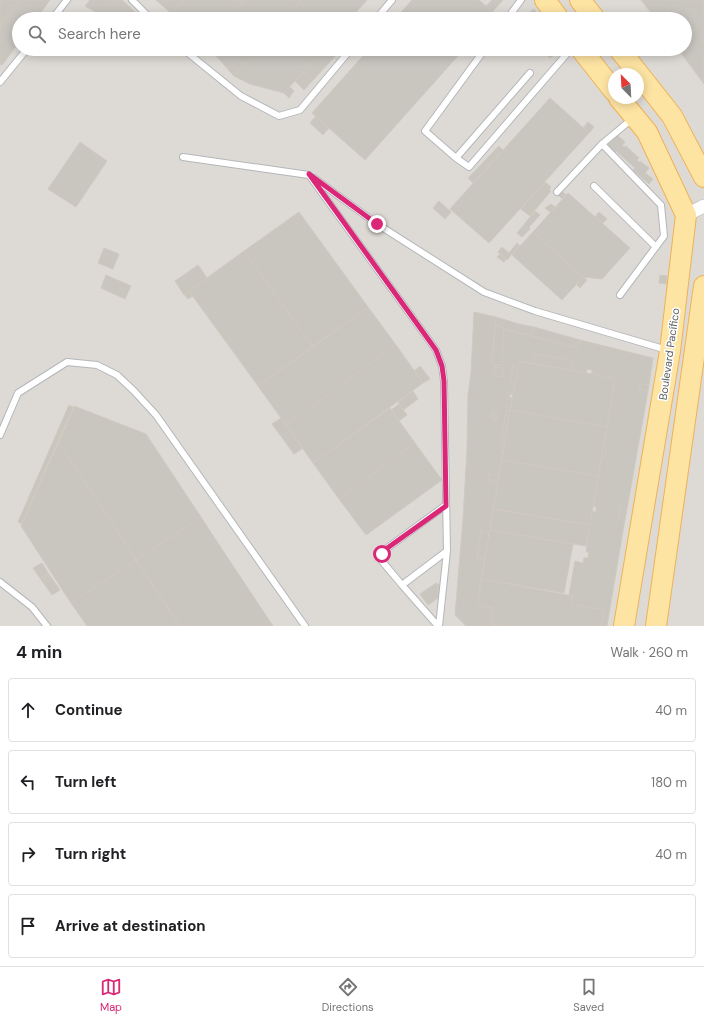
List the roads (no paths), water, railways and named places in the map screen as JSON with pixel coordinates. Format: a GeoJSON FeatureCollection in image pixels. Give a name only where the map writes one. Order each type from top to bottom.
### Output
{"type":"FeatureCollection","features":[{"type":"Feature","properties":{"kind":"main road"},"geometry":{"type":"LineString","coordinates":[[545,0],[554,12]]}},
{"type":"Feature","properties":{"kind":"main road"},"geometry":{"type":"LineString","coordinates":[[580,0],[589,12]]}},
{"type":"Feature","properties":{"kind":"main road"},"geometry":{"type":"LineString","coordinates":[[586,56],[608,83]]}},
{"type":"Feature","properties":{"kind":"main road"},"geometry":{"type":"LineString","coordinates":[[625,56],[672,116],[704,177]]}},
{"type":"Feature","properties":{"kind":"main road"},"geometry":{"type":"LineString","coordinates":[[624,104],[646,132],[686,215]]}},
{"type":"Feature","properties":{"kind":"main road","name":"Boulevard Pacífico"},"geometry":{"type":"LineString","coordinates":[[624,626],[670,351],[686,215]]}},
{"type":"Feature","properties":{"kind":"main road"},"geometry":{"type":"LineString","coordinates":[[656,626],[696,363],[704,286]]}},
{"type":"Feature","properties":{"kind":"street"},"geometry":{"type":"LineString","coordinates":[[686,215],[704,206]]}},
{"type":"Feature","properties":{"kind":"lane"},"geometry":{"type":"LineString","coordinates":[[58,12],[67,0]]}},
{"type":"Feature","properties":{"kind":"lane"},"geometry":{"type":"LineString","coordinates":[[132,0],[145,12]]}},
{"type":"Feature","properties":{"kind":"lane"},"geometry":{"type":"LineString","coordinates":[[382,12],[392,0]]}},
{"type":"Feature","properties":{"kind":"lane"},"geometry":{"type":"LineString","coordinates":[[512,12],[521,0]]}},
{"type":"Feature","properties":{"kind":"lane"},"geometry":{"type":"LineString","coordinates":[[0,82],[21,56]]}},
{"type":"Feature","properties":{"kind":"lane"},"geometry":{"type":"LineString","coordinates":[[192,56],[241,96],[279,116],[300,110],[345,56]]}},
{"type":"Feature","properties":{"kind":"lane"},"geometry":{"type":"LineString","coordinates":[[480,56],[425,131],[456,158],[469,167],[565,56]]}},
{"type":"Feature","properties":{"kind":"lane"},"geometry":{"type":"LineString","coordinates":[[456,158],[530,73]]}},
{"type":"Feature","properties":{"kind":"lane"},"geometry":{"type":"LineString","coordinates":[[557,192],[602,144],[634,117]]}},
{"type":"Feature","properties":{"kind":"lane"},"geometry":{"type":"LineString","coordinates":[[602,144],[661,205],[664,236],[620,295]]}},
{"type":"Feature","properties":{"kind":"lane"},"geometry":{"type":"LineString","coordinates":[[183,157],[309,174],[377,224],[484,292],[535,311],[670,351]]}},
{"type":"Feature","properties":{"kind":"lane"},"geometry":{"type":"LineString","coordinates":[[309,174],[436,350],[442,366],[444,381],[447,551],[438,626]]}},
{"type":"Feature","properties":{"kind":"lane"},"geometry":{"type":"LineString","coordinates":[[594,186],[656,247]]}},
{"type":"Feature","properties":{"kind":"lane"},"geometry":{"type":"LineString","coordinates":[[0,436],[18,393],[67,362],[97,365],[117,375],[156,415],[306,626]]}},
{"type":"Feature","properties":{"kind":"lane"},"geometry":{"type":"LineString","coordinates":[[438,626],[381,560],[382,554],[386,549],[446,506]]}},
{"type":"Feature","properties":{"kind":"lane"},"geometry":{"type":"LineString","coordinates":[[402,584],[447,551]]}},
{"type":"Feature","properties":{"kind":"lane"},"geometry":{"type":"LineString","coordinates":[[0,582],[32,607],[47,626]]}}]}
